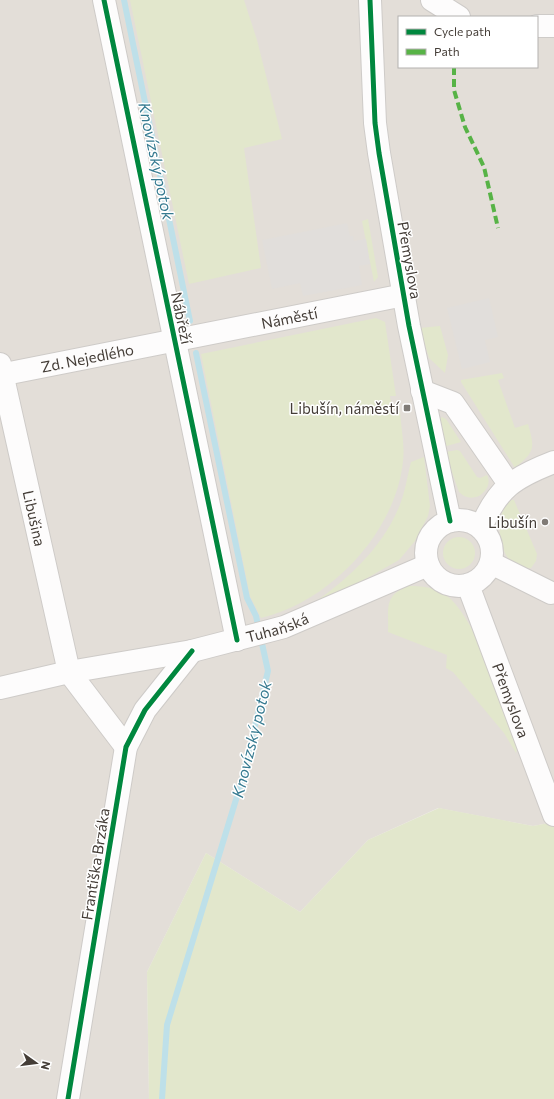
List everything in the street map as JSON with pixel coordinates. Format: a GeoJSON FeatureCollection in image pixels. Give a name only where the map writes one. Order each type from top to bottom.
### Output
{"type":"FeatureCollection","features":[{"type":"Feature","properties":{"kind":"street","name":"Nábřeží"},"geometry":{"type":"LineString","coordinates":[[104,0],[174,341],[241,639]]}},
{"type":"Feature","properties":{"kind":"street"},"geometry":{"type":"LineString","coordinates":[[432,0],[457,16]]}},
{"type":"Feature","properties":{"kind":"street","name":"Přemyslova"},"geometry":{"type":"LineString","coordinates":[[371,1],[377,138],[422,391],[450,521]]}},
{"type":"Feature","properties":{"kind":"street"},"geometry":{"type":"LineString","coordinates":[[538,26],[554,26]]}},
{"type":"Feature","properties":{"kind":"street","name":"Náměstí"},"geometry":{"type":"LineString","coordinates":[[174,341],[404,295]]}},
{"type":"Feature","properties":{"kind":"street","name":"Zd. Nejedlého"},"geometry":{"type":"LineString","coordinates":[[1,372],[174,341]]}},
{"type":"Feature","properties":{"kind":"street","name":"Libušina"},"geometry":{"type":"LineString","coordinates":[[1,372],[69,672]]}},
{"type":"Feature","properties":{"kind":"street"},"geometry":{"type":"LineString","coordinates":[[422,391],[453,403],[509,484]]}},
{"type":"Feature","properties":{"kind":"street"},"geometry":{"type":"LineString","coordinates":[[480,528],[496,500],[509,484],[554,462]]}},
{"type":"Feature","properties":{"kind":"street"},"geometry":{"type":"LineString","coordinates":[[450,521],[469,521],[480,528],[491,544],[491,563],[484,574],[468,585],[456,586],[444,582],[434,575],[428,565],[426,551],[430,538],[438,528],[450,521]]}},
{"type":"Feature","properties":{"kind":"street"},"geometry":{"type":"LineString","coordinates":[[491,563],[551,593]]}},
{"type":"Feature","properties":{"kind":"street","name":"Tuhaňská"},"geometry":{"type":"LineString","coordinates":[[0,688],[69,672],[192,651],[279,629],[428,565]]}},
{"type":"Feature","properties":{"kind":"street","name":"Přemyslova"},"geometry":{"type":"LineString","coordinates":[[468,585],[554,815]]}},
{"type":"Feature","properties":{"kind":"street","name":"Františka Brzáka"},"geometry":{"type":"LineString","coordinates":[[68,1099],[126,747],[145,710],[192,651]]}},
{"type":"Feature","properties":{"kind":"street"},"geometry":{"type":"LineString","coordinates":[[69,672],[126,747]]}},
{"type":"Feature","properties":{"kind":"shaded area"},"geometry":{"type":"Polygon","coordinates":[[[0,0],[554,0],[554,822],[533,826],[438,808],[368,840],[300,912],[206,853],[147,972],[149,1099],[0,1099],[0,0]]]}},
{"type":"Feature","properties":{"kind":"shaded area"},"geometry":{"type":"Polygon","coordinates":[[[347,223],[350,236],[353,236],[354,241],[366,239],[370,264],[359,266],[362,285],[303,296],[300,283],[272,289],[262,240],[347,223]]]}},
{"type":"Feature","properties":{"kind":"shaded area"},"geometry":{"type":"Polygon","coordinates":[[[489,298],[498,337],[485,340],[490,362],[462,369],[447,308],[489,298]]]}},
{"type":"Feature","properties":{"kind":"green space"},"geometry":{"type":"Polygon","coordinates":[[[130,0],[244,0],[257,40],[282,139],[244,148],[261,268],[189,284],[130,0]]]}},
{"type":"Feature","properties":{"kind":"green space"},"geometry":{"type":"Polygon","coordinates":[[[368,219],[378,277],[374,282],[362,221],[368,219]]]}},
{"type":"Feature","properties":{"kind":"green space"},"geometry":{"type":"Polygon","coordinates":[[[376,318],[385,322],[396,396],[390,396],[393,413],[400,412],[403,461],[398,487],[388,513],[373,538],[355,560],[334,580],[311,597],[287,610],[261,618],[250,596],[201,354],[376,318]]]}},
{"type":"Feature","properties":{"kind":"green space"},"geometry":{"type":"Polygon","coordinates":[[[440,326],[448,355],[445,373],[429,358],[420,328],[440,326]]]}},
{"type":"Feature","properties":{"kind":"green space"},"geometry":{"type":"Polygon","coordinates":[[[502,373],[504,378],[498,380],[515,428],[528,424],[532,439],[532,449],[530,453],[515,468],[461,382],[461,380],[502,373]]]}},
{"type":"Feature","properties":{"kind":"green space"},"geometry":{"type":"Polygon","coordinates":[[[442,417],[446,419],[461,442],[443,447],[439,419],[442,417]]]}},
{"type":"Feature","properties":{"kind":"green space"},"geometry":{"type":"Polygon","coordinates":[[[460,451],[477,477],[480,478],[487,475],[489,481],[488,487],[479,496],[468,497],[459,492],[445,452],[460,451]]]}},
{"type":"Feature","properties":{"kind":"green space"},"geometry":{"type":"Polygon","coordinates":[[[424,457],[430,506],[428,516],[415,541],[399,560],[346,590],[308,607],[349,575],[383,537],[401,502],[411,462],[424,457]]]}},
{"type":"Feature","properties":{"kind":"green space"},"geometry":{"type":"Polygon","coordinates":[[[511,500],[514,500],[537,554],[536,561],[531,568],[520,567],[511,562],[505,553],[501,542],[501,518],[505,507],[511,500]]]}},
{"type":"Feature","properties":{"kind":"green space"},"geometry":{"type":"Polygon","coordinates":[[[456,537],[462,537],[471,541],[475,553],[471,565],[462,569],[456,569],[447,565],[443,556],[443,550],[447,541],[456,537]]]}},
{"type":"Feature","properties":{"kind":"green space"},"geometry":{"type":"Polygon","coordinates":[[[408,586],[418,586],[442,592],[458,607],[469,624],[489,666],[517,748],[516,753],[504,733],[453,672],[446,668],[447,655],[388,632],[388,610],[391,599],[394,594],[408,586]]]}},
{"type":"Feature","properties":{"kind":"green space"},"geometry":{"type":"Polygon","coordinates":[[[439,808],[533,826],[554,822],[554,1099],[149,1099],[147,972],[206,853],[300,912],[368,840],[439,808]]]}},
{"type":"Feature","properties":{"kind":"waterway","name":"Knovízský potok"},"geometry":{"type":"LineString","coordinates":[[124,0],[190,321]]}},
{"type":"Feature","properties":{"kind":"waterway","name":"Knovízský potok"},"geometry":{"type":"LineString","coordinates":[[162,1099],[167,1025],[242,780],[268,671],[256,616],[247,598],[196,353]]}},
{"type":"Feature","properties":{"kind":"marked path"},"geometry":{"type":"LineString","coordinates":[[454,68],[454,90],[465,127],[484,167],[498,228]]}},
{"type":"Feature","properties":{"kind":"cycle path"},"geometry":{"type":"LineString","coordinates":[[104,0],[237,640]]}},
{"type":"Feature","properties":{"kind":"cycle path"},"geometry":{"type":"LineString","coordinates":[[370,0],[375,123],[379,153],[409,326],[450,521]]}},
{"type":"Feature","properties":{"kind":"cycle path"},"geometry":{"type":"LineString","coordinates":[[68,1099],[126,747],[145,710],[192,651]]}},
{"type":"Feature","properties":{"kind":"place","name":"Libušín, náměstí"},"geometry":{"type":"Point","coordinates":[407,408]}},
{"type":"Feature","properties":{"kind":"place","name":"Libušín"},"geometry":{"type":"Point","coordinates":[545,522]}}]}
